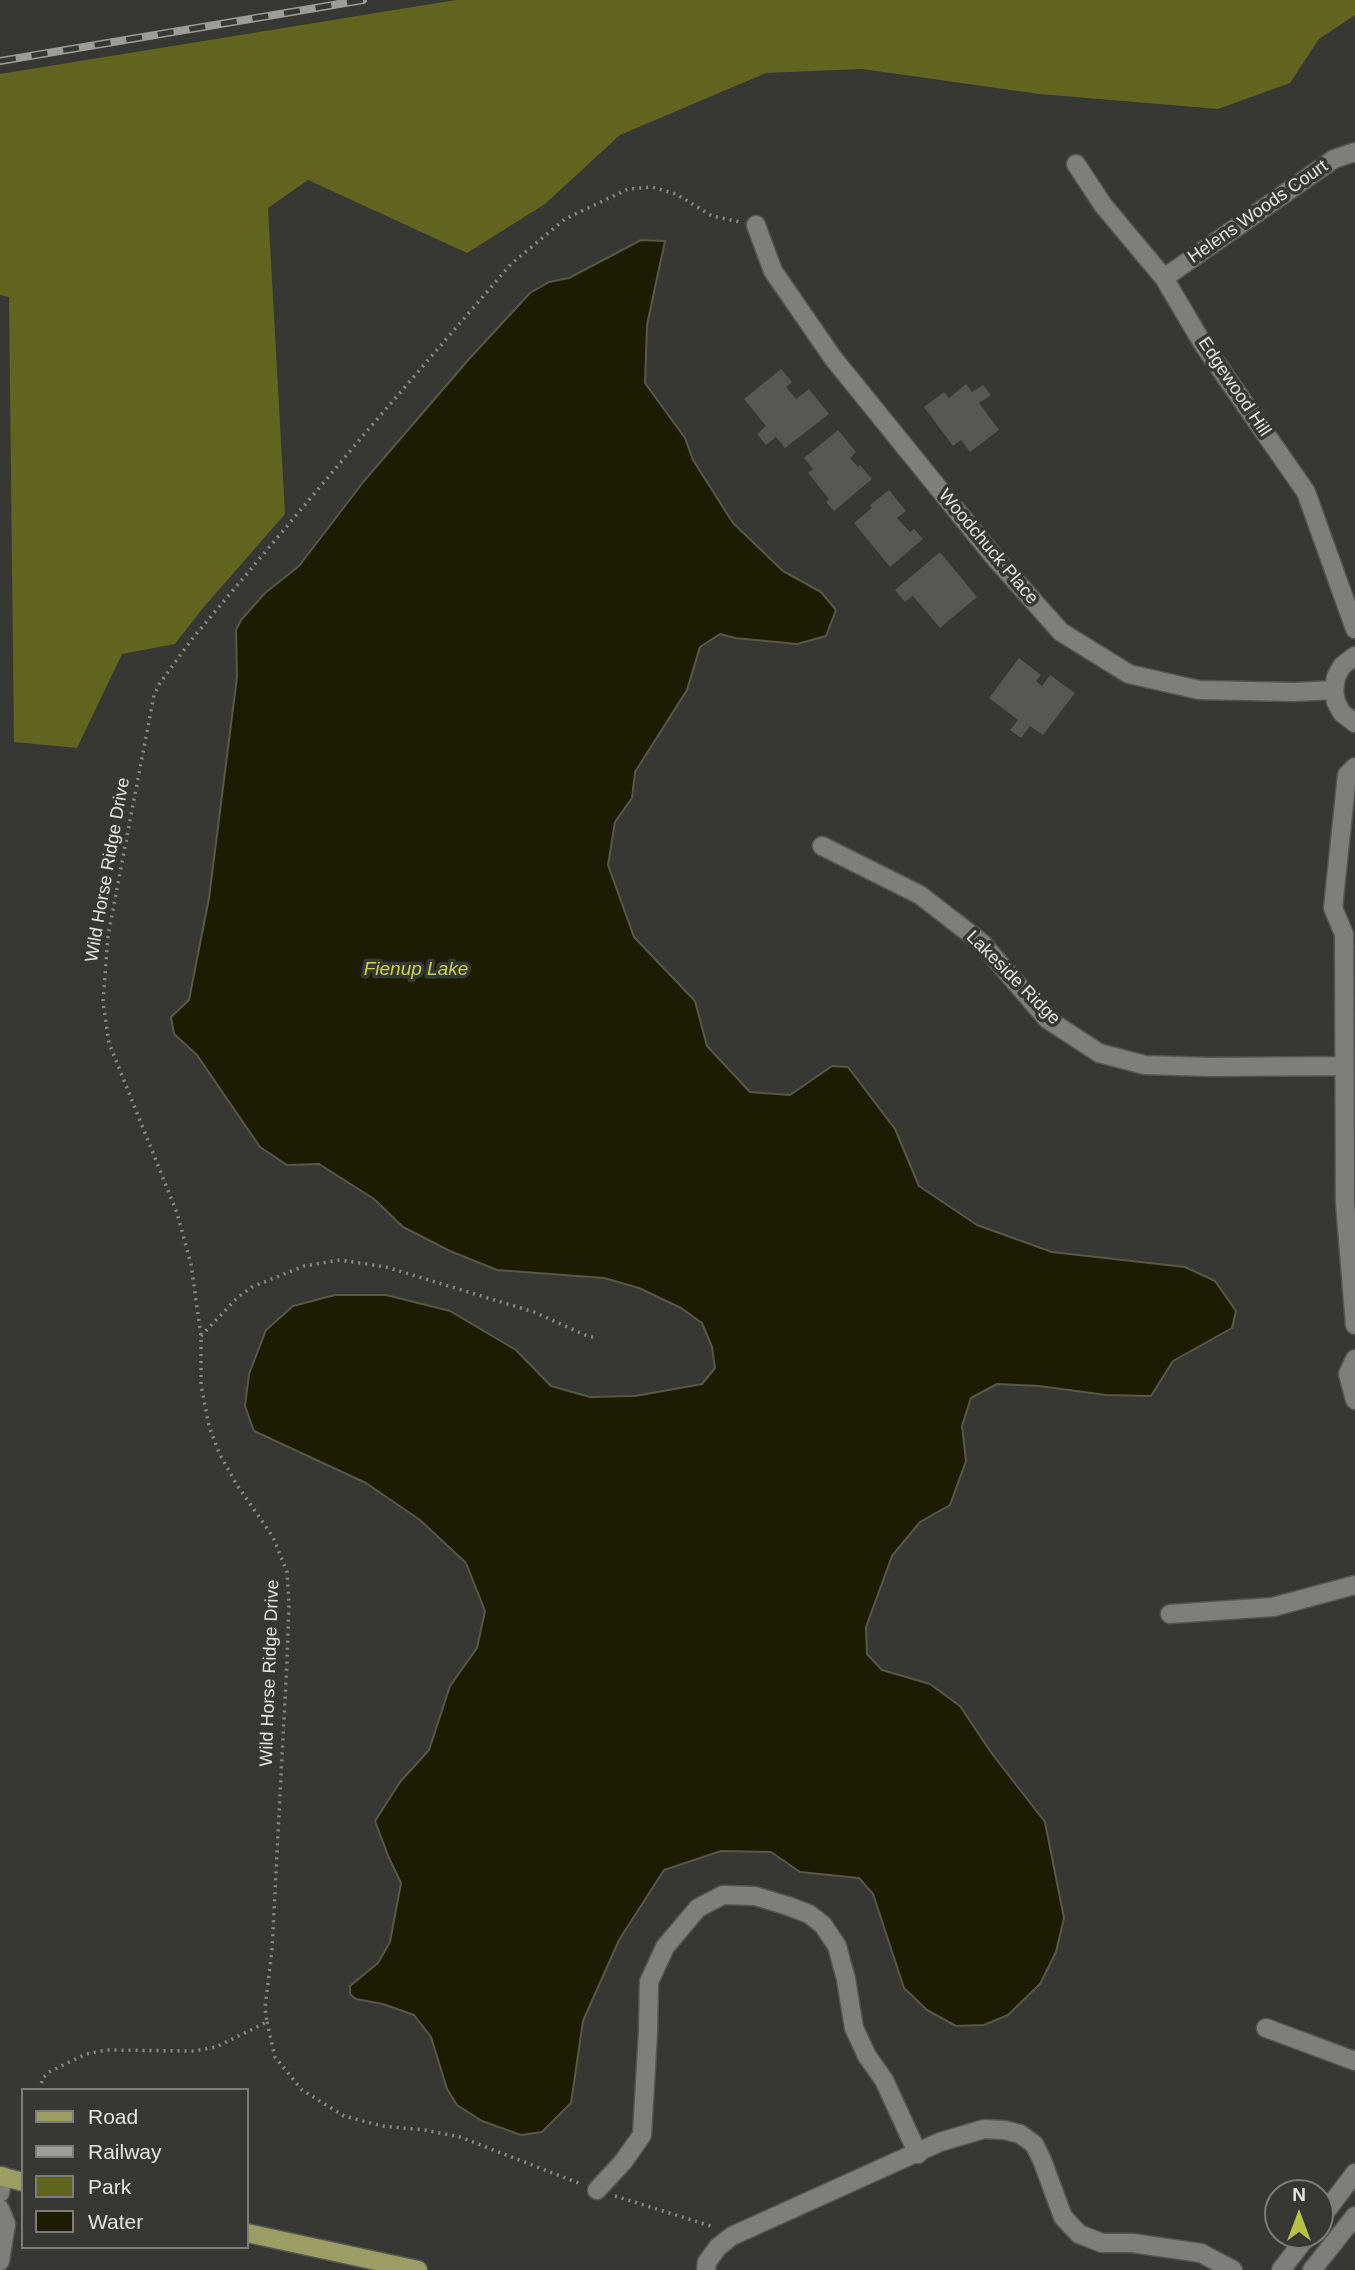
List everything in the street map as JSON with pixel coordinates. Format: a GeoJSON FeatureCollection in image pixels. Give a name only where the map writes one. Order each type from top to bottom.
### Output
{"type":"FeatureCollection","features":[{"type":"Feature","properties":{"kind":"main road"},"geometry":{"type":"LineString","coordinates":[[1,2182],[21,2182]]}},
{"type":"Feature","properties":{"kind":"main road"},"geometry":{"type":"LineString","coordinates":[[248,2233],[418,2270]]}},
{"type":"Feature","properties":{"kind":"street","name":"Helens Woods Court"},"geometry":{"type":"LineString","coordinates":[[1164,278],[1335,159],[1355,152]]}},
{"type":"Feature","properties":{"kind":"street","name":"Edgewood Hill"},"geometry":{"type":"LineString","coordinates":[[1076,164],[1103,205],[1164,278],[1203,344],[1306,492],[1355,629]]}},
{"type":"Feature","properties":{"kind":"street","name":"Woodchuck Place"},"geometry":{"type":"LineString","coordinates":[[756,225],[773,271],[833,358],[995,558],[1061,632],[1129,674],[1199,690],[1334,690]]}},
{"type":"Feature","properties":{"kind":"street"},"geometry":{"type":"LineString","coordinates":[[1355,656],[1342,666],[1336,677],[1334,690],[1342,713],[1355,723]]}},
{"type":"Feature","properties":{"kind":"street"},"geometry":{"type":"LineString","coordinates":[[1355,767],[1347,775],[1333,908],[1344,934],[1345,1203],[1355,1325]]}},
{"type":"Feature","properties":{"kind":"street","name":"Lakeside Ridge"},"geometry":{"type":"LineString","coordinates":[[822,846],[920,895],[982,943],[1047,1018],[1099,1053],[1145,1065],[1344,1066]]}},
{"type":"Feature","properties":{"kind":"street"},"geometry":{"type":"LineString","coordinates":[[1344,934],[1355,919]]}},
{"type":"Feature","properties":{"kind":"street"},"geometry":{"type":"LineString","coordinates":[[1355,1359],[1348,1374],[1355,1400]]}},
{"type":"Feature","properties":{"kind":"street"},"geometry":{"type":"LineString","coordinates":[[1170,1614],[1273,1607],[1355,1585]]}},
{"type":"Feature","properties":{"kind":"street"},"geometry":{"type":"LineString","coordinates":[[597,2190],[623,2162],[642,2135],[649,1982],[666,1947],[698,1908],[723,1895],[755,1896],[809,1914],[823,1925],[837,1946],[855,2028],[867,2056],[884,2080],[918,2154]]}},
{"type":"Feature","properties":{"kind":"street"},"geometry":{"type":"LineString","coordinates":[[1266,2028],[1355,2061]]}},
{"type":"Feature","properties":{"kind":"street"},"geometry":{"type":"LineString","coordinates":[[706,2270],[707,2262],[732,2236],[959,2135],[984,2129],[1020,2134],[1034,2144],[1063,2217],[1079,2234],[1102,2243],[1156,2245],[1201,2253],[1233,2270]]}},
{"type":"Feature","properties":{"kind":"street"},"geometry":{"type":"LineString","coordinates":[[1334,2201],[1355,2173]]}},
{"type":"Feature","properties":{"kind":"street"},"geometry":{"type":"LineString","coordinates":[[0,2209],[6,2224],[0,2261]]}},
{"type":"Feature","properties":{"kind":"street"},"geometry":{"type":"LineString","coordinates":[[1312,2270],[1355,2216]]}},
{"type":"Feature","properties":{"kind":"street"},"geometry":{"type":"LineString","coordinates":[[1281,2270],[1297,2249]]}},
{"type":"Feature","properties":{"kind":"path","name":"Wild Horse Ridge Drive"},"geometry":{"type":"LineString","coordinates":[[732,2236],[698,2221],[597,2190],[460,2137],[382,2126],[344,2116],[302,2090],[275,2057],[265,2008],[272,1950],[288,1661],[287,1572],[274,1537],[237,1485],[219,1453],[209,1426],[201,1384],[201,1336],[191,1265],[177,1213],[109,1043],[103,1002],[108,936],[154,695],[192,639],[511,264],[565,219],[628,189],[652,187],[676,194],[712,216],[756,225]]}},
{"type":"Feature","properties":{"kind":"path"},"geometry":{"type":"LineString","coordinates":[[201,1336],[229,1305],[252,1287],[304,1266],[340,1260],[386,1267],[534,1312],[596,1338]]}},
{"type":"Feature","properties":{"kind":"path"},"geometry":{"type":"LineString","coordinates":[[41,2088],[42,2079],[49,2072],[86,2054],[125,2049],[194,2050],[216,2047],[267,2022]]}},
{"type":"Feature","properties":{"kind":"green space"},"geometry":{"type":"Polygon","coordinates":[[[456,0],[1355,0],[1355,15],[1319,39],[1290,83],[1218,109],[1039,94],[862,69],[766,73],[620,135],[545,204],[467,253],[308,180],[268,208],[285,514],[175,644],[122,654],[77,748],[14,742],[9,297],[0,295],[0,74],[456,0]]]}},
{"type":"Feature","properties":{"kind":"water","name":"Fienup Lake"},"geometry":{"type":"Polygon","coordinates":[[[641,240],[665,241],[647,325],[645,383],[685,438],[693,460],[733,523],[783,571],[821,592],[836,610],[826,636],[797,644],[720,634],[700,647],[687,690],[635,772],[632,798],[615,822],[608,865],[634,937],[695,1001],[707,1046],[750,1092],[790,1095],[832,1066],[848,1067],[895,1129],[919,1186],[977,1225],[1052,1252],[1185,1267],[1215,1281],[1236,1311],[1232,1328],[1173,1361],[1151,1396],[1106,1395],[1039,1386],[997,1384],[971,1398],[962,1426],[966,1461],[950,1505],[920,1522],[892,1556],[866,1627],[867,1654],[882,1670],[930,1684],[960,1706],[990,1751],[1045,1822],[1064,1918],[1056,1952],[1040,1984],[1008,2015],[984,2025],[956,2026],[927,2010],[904,1988],[873,1894],[859,1878],[800,1872],[771,1852],[721,1851],[664,1870],[619,1940],[583,2021],[571,2103],[542,2132],[521,2135],[482,2121],[457,2105],[447,2089],[431,2037],[414,2015],[383,2004],[356,1999],[350,1994],[350,1986],[378,1963],[390,1942],[401,1883],[375,1821],[400,1782],[429,1750],[450,1686],[477,1648],[485,1611],[466,1563],[420,1520],[366,1483],[254,1431],[245,1406],[249,1374],[266,1330],[293,1306],[335,1295],[386,1295],[450,1311],[516,1350],[551,1386],[590,1397],[635,1396],[702,1384],[715,1368],[712,1347],[702,1323],[681,1308],[639,1288],[604,1278],[497,1270],[450,1251],[403,1227],[374,1199],[319,1164],[287,1165],[260,1147],[197,1055],[174,1034],[171,1017],[189,1000],[209,898],[237,677],[236,630],[241,620],[265,593],[299,566],[364,481],[530,293],[549,282],[569,278],[641,240]]]}},
{"type":"Feature","properties":{"kind":"building"},"geometry":{"type":"Polygon","coordinates":[[[781,369],[792,382],[786,387],[796,399],[809,389],[829,414],[785,448],[776,437],[766,445],[757,434],[766,426],[744,399],[781,369]]]}},
{"type":"Feature","properties":{"kind":"building"},"geometry":{"type":"Polygon","coordinates":[[[966,384],[972,392],[983,385],[991,395],[979,403],[999,430],[970,452],[961,440],[953,446],[924,407],[944,392],[949,398],[966,384]]]}},
{"type":"Feature","properties":{"kind":"building"},"geometry":{"type":"Polygon","coordinates":[[[838,430],[856,452],[850,458],[872,479],[834,511],[826,502],[829,499],[808,473],[813,469],[804,458],[838,430]]]}},
{"type":"Feature","properties":{"kind":"building"},"geometry":{"type":"Polygon","coordinates":[[[889,490],[906,511],[897,518],[910,532],[914,529],[923,539],[890,567],[854,523],[872,508],[870,505],[889,490]]]}},
{"type":"Feature","properties":{"kind":"building"},"geometry":{"type":"Polygon","coordinates":[[[940,552],[977,597],[940,628],[913,596],[905,602],[895,590],[940,552]]]}},
{"type":"Feature","properties":{"kind":"building"},"geometry":{"type":"Polygon","coordinates":[[[1019,658],[1041,675],[1036,681],[1042,686],[1050,675],[1075,693],[1043,735],[1030,726],[1021,738],[1010,730],[1018,720],[989,698],[1019,658]]]}},
{"type":"Feature","properties":{"kind":"railway"},"geometry":{"type":"LineString","coordinates":[[0,61],[363,0]]}}]}
